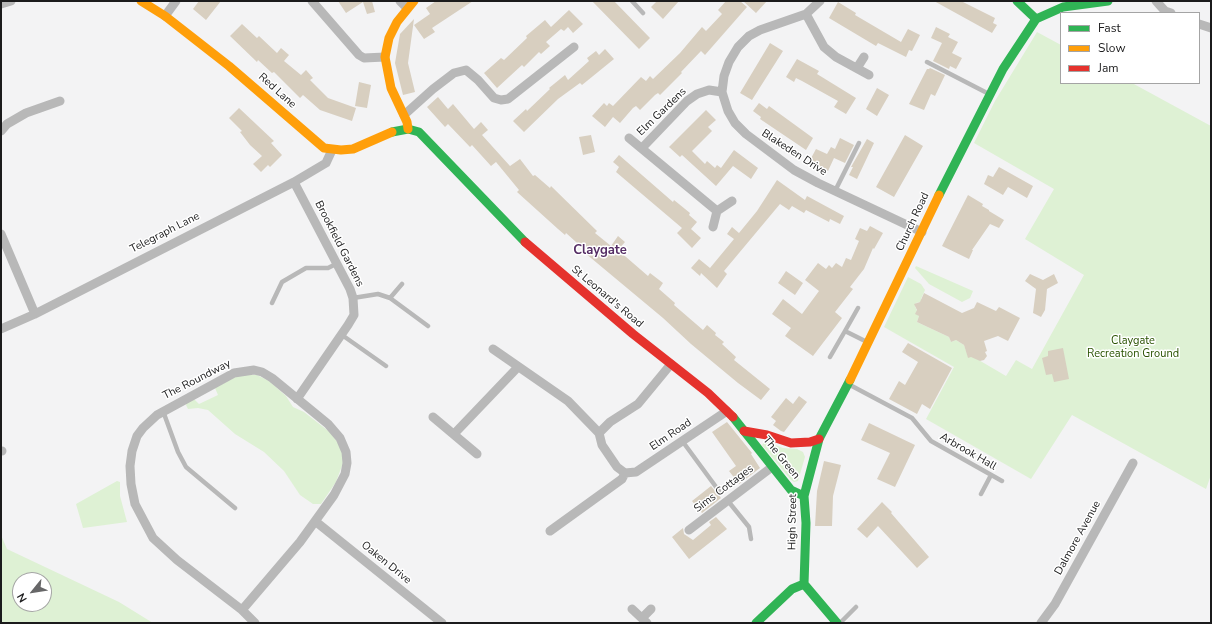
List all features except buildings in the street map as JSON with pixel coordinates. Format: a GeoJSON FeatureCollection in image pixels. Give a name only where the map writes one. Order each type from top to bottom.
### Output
{"type":"FeatureCollection","features":[{"type":"Feature","properties":{"kind":"street"},"geometry":{"type":"LineString","coordinates":[[1,4],[11,1]]}},
{"type":"Feature","properties":{"kind":"street","name":"Red Lane"},"geometry":{"type":"LineString","coordinates":[[141,1],[164,16],[239,73],[314,141],[324,148],[332,150],[354,149],[387,134],[408,129]]}},
{"type":"Feature","properties":{"kind":"street"},"geometry":{"type":"LineString","coordinates":[[164,16],[176,1]]}},
{"type":"Feature","properties":{"kind":"street"},"geometry":{"type":"LineString","coordinates":[[312,1],[359,55],[364,58],[385,56]]}},
{"type":"Feature","properties":{"kind":"street"},"geometry":{"type":"LineString","coordinates":[[400,1],[411,4],[389,38],[385,56],[391,88],[404,115],[408,129]]}},
{"type":"Feature","properties":{"kind":"street","name":"Blakeden Drive"},"geometry":{"type":"LineString","coordinates":[[820,1],[806,14],[760,30],[749,36],[738,47],[729,62],[724,76],[722,92],[728,110],[735,123],[746,134],[794,170],[835,192],[922,232]]}},
{"type":"Feature","properties":{"kind":"street"},"geometry":{"type":"LineString","coordinates":[[1017,1],[1036,19],[1065,4],[1108,1]]}},
{"type":"Feature","properties":{"kind":"street"},"geometry":{"type":"LineString","coordinates":[[1156,1],[1165,11],[1168,12]]}},
{"type":"Feature","properties":{"kind":"street"},"geometry":{"type":"LineString","coordinates":[[806,14],[824,47],[836,57],[869,75]]}},
{"type":"Feature","properties":{"kind":"street","name":"Church Road"},"geometry":{"type":"LineString","coordinates":[[819,439],[848,384],[945,183],[1003,69],[1036,19]]}},
{"type":"Feature","properties":{"kind":"street"},"geometry":{"type":"LineString","coordinates":[[1200,24],[1211,28]]}},
{"type":"Feature","properties":{"kind":"street"},"geometry":{"type":"LineString","coordinates":[[404,115],[433,89],[454,74],[466,70],[478,80],[494,98],[501,100],[508,99],[574,47]]}},
{"type":"Feature","properties":{"kind":"street"},"geometry":{"type":"LineString","coordinates":[[857,68],[864,57]]}},
{"type":"Feature","properties":{"kind":"street","name":"Elm Gardens"},"geometry":{"type":"LineString","coordinates":[[642,148],[687,101],[697,94],[709,90],[722,92]]}},
{"type":"Feature","properties":{"kind":"street"},"geometry":{"type":"LineString","coordinates":[[1,130],[7,124],[26,113],[60,102]]}},
{"type":"Feature","properties":{"kind":"street","name":"St Leonard's Road"},"geometry":{"type":"LineString","coordinates":[[408,129],[419,132],[426,138],[534,251],[633,334],[708,393],[727,411]]}},
{"type":"Feature","properties":{"kind":"street","name":"Elm Gardens"},"geometry":{"type":"LineString","coordinates":[[630,138],[716,211]]}},
{"type":"Feature","properties":{"kind":"street","name":"Telegraph Lane"},"geometry":{"type":"LineString","coordinates":[[1,329],[35,314],[294,182],[326,163],[332,150]]}},
{"type":"Feature","properties":{"kind":"street","name":"Brookfield Gardens"},"geometry":{"type":"LineString","coordinates":[[294,182],[353,298],[354,315],[297,400]]}},
{"type":"Feature","properties":{"kind":"street"},"geometry":{"type":"LineString","coordinates":[[713,227],[716,211],[732,201]]}},
{"type":"Feature","properties":{"kind":"street"},"geometry":{"type":"LineString","coordinates":[[1,234],[35,314]]}},
{"type":"Feature","properties":{"kind":"street"},"geometry":{"type":"LineString","coordinates":[[493,349],[568,401],[599,433],[599,439],[609,459],[625,473]]}},
{"type":"Feature","properties":{"kind":"street"},"geometry":{"type":"LineString","coordinates":[[599,433],[610,422],[638,404],[671,364]]}},
{"type":"Feature","properties":{"kind":"street"},"geometry":{"type":"LineString","coordinates":[[454,434],[518,367]]}},
{"type":"Feature","properties":{"kind":"street","name":"The Roundway"},"geometry":{"type":"LineString","coordinates":[[243,370],[262,372],[328,424],[340,438],[346,452],[345,474],[334,495],[295,548],[242,610],[177,560],[157,542],[141,518],[135,504],[131,484],[132,450],[143,428],[163,411],[224,378],[243,370]]}},
{"type":"Feature","properties":{"kind":"street","name":"The Green"},"geometry":{"type":"LineString","coordinates":[[727,411],[792,490],[804,496]]}},
{"type":"Feature","properties":{"kind":"street","name":"Elm Road"},"geometry":{"type":"LineString","coordinates":[[550,531],[616,484],[625,473],[636,472],[683,442],[727,411]]}},
{"type":"Feature","properties":{"kind":"street"},"geometry":{"type":"LineString","coordinates":[[433,417],[477,454]]}},
{"type":"Feature","properties":{"kind":"street","name":"The Green"},"geometry":{"type":"LineString","coordinates":[[744,431],[767,435],[791,443],[810,442],[819,439]]}},
{"type":"Feature","properties":{"kind":"street","name":"High Street"},"geometry":{"type":"LineString","coordinates":[[804,584],[806,523],[804,496],[819,439]]}},
{"type":"Feature","properties":{"kind":"street","name":"Dalmore Avenue"},"geometry":{"type":"LineString","coordinates":[[1041,623],[1055,604],[1133,463]]}},
{"type":"Feature","properties":{"kind":"street","name":"Sims Cottages"},"geometry":{"type":"LineString","coordinates":[[689,530],[772,467]]}},
{"type":"Feature","properties":{"kind":"street","name":"Oaken Drive"},"geometry":{"type":"LineString","coordinates":[[315,521],[442,623]]}},
{"type":"Feature","properties":{"kind":"street"},"geometry":{"type":"LineString","coordinates":[[756,623],[792,589],[804,584],[838,623]]}},
{"type":"Feature","properties":{"kind":"street"},"geometry":{"type":"LineString","coordinates":[[632,610],[644,621],[650,608]]}},
{"type":"Feature","properties":{"kind":"street"},"geometry":{"type":"LineString","coordinates":[[242,610],[255,623]]}},
{"type":"Feature","properties":{"kind":"lane"},"geometry":{"type":"LineString","coordinates":[[632,1],[643,13]]}},
{"type":"Feature","properties":{"kind":"lane"},"geometry":{"type":"LineString","coordinates":[[927,62],[991,95]]}},
{"type":"Feature","properties":{"kind":"lane"},"geometry":{"type":"LineString","coordinates":[[835,192],[860,143]]}},
{"type":"Feature","properties":{"kind":"lane"},"geometry":{"type":"LineString","coordinates":[[272,303],[282,282],[306,268],[328,268],[336,264]]}},
{"type":"Feature","properties":{"kind":"lane"},"geometry":{"type":"LineString","coordinates":[[390,298],[402,284]]}},
{"type":"Feature","properties":{"kind":"lane"},"geometry":{"type":"LineString","coordinates":[[353,298],[378,294],[390,298],[428,326]]}},
{"type":"Feature","properties":{"kind":"lane"},"geometry":{"type":"LineString","coordinates":[[830,357],[858,308]]}},
{"type":"Feature","properties":{"kind":"lane"},"geometry":{"type":"LineString","coordinates":[[845,331],[868,342]]}},
{"type":"Feature","properties":{"kind":"lane"},"geometry":{"type":"LineString","coordinates":[[342,335],[386,366]]}},
{"type":"Feature","properties":{"kind":"lane","name":"Arbrook Hall"},"geometry":{"type":"LineString","coordinates":[[848,384],[912,418],[932,441],[1002,481]]}},
{"type":"Feature","properties":{"kind":"lane"},"geometry":{"type":"LineString","coordinates":[[163,411],[178,452],[186,467],[235,508]]}},
{"type":"Feature","properties":{"kind":"lane"},"geometry":{"type":"LineString","coordinates":[[683,442],[719,491]]}},
{"type":"Feature","properties":{"kind":"lane"},"geometry":{"type":"LineString","coordinates":[[981,494],[991,475]]}},
{"type":"Feature","properties":{"kind":"lane"},"geometry":{"type":"LineString","coordinates":[[728,501],[749,527],[751,539]]}},
{"type":"Feature","properties":{"kind":"lane"},"geometry":{"type":"LineString","coordinates":[[838,623],[856,607]]}},
{"type":"Feature","properties":{"kind":"green space","name":"Claygate Recreation Ground"},"geometry":{"type":"Polygon","coordinates":[[[1037,32],[1060,44],[1060,84],[1134,84],[1211,126],[1211,475],[1206,489],[1072,415],[1031,479],[926,419],[954,367],[884,327],[908,277],[921,284],[925,290],[921,299],[924,301],[916,303],[915,306],[919,316],[917,322],[949,337],[951,342],[956,340],[964,345],[968,356],[975,355],[977,359],[1006,376],[1016,360],[1032,369],[1084,275],[1025,239],[1054,189],[974,143],[995,101],[1037,32]]]}},
{"type":"Feature","properties":{"kind":"green space"},"geometry":{"type":"Polygon","coordinates":[[[916,266],[973,291],[970,298],[962,302],[929,284],[915,268],[916,266]]]}},
{"type":"Feature","properties":{"kind":"green space"},"geometry":{"type":"Polygon","coordinates":[[[257,375],[269,381],[286,396],[293,407],[304,412],[331,433],[338,443],[342,451],[343,463],[336,482],[321,504],[313,504],[300,495],[284,471],[264,452],[235,434],[208,410],[198,408],[188,409],[186,405],[188,401],[194,399],[199,404],[218,395],[215,388],[237,376],[257,375]]]}},
{"type":"Feature","properties":{"kind":"green space"},"geometry":{"type":"Polygon","coordinates":[[[765,441],[783,448],[797,449],[803,452],[805,457],[798,481],[794,482],[791,480],[762,445],[765,441]]]}},
{"type":"Feature","properties":{"kind":"green space"},"geometry":{"type":"Polygon","coordinates":[[[117,481],[120,482],[120,496],[127,522],[83,528],[76,504],[117,481]]]}},
{"type":"Feature","properties":{"kind":"green space"},"geometry":{"type":"Polygon","coordinates":[[[1,535],[7,549],[119,602],[153,623],[1,623],[1,535]]]}},
{"type":"Feature","properties":{"kind":"traffic: fast"},"geometry":{"type":"LineString","coordinates":[[1017,1],[1036,19]]}},
{"type":"Feature","properties":{"kind":"traffic: fast"},"geometry":{"type":"LineString","coordinates":[[939,195],[1003,69],[1036,19],[1063,7],[1108,1]]}},
{"type":"Feature","properties":{"kind":"traffic: fast"},"geometry":{"type":"LineString","coordinates":[[392,132],[408,129],[419,132],[525,242]]}},
{"type":"Feature","properties":{"kind":"traffic: fast"},"geometry":{"type":"LineString","coordinates":[[804,584],[806,523],[804,496],[819,439],[850,380]]}},
{"type":"Feature","properties":{"kind":"traffic: fast"},"geometry":{"type":"LineString","coordinates":[[733,417],[791,490],[804,496]]}},
{"type":"Feature","properties":{"kind":"traffic: fast"},"geometry":{"type":"LineString","coordinates":[[804,584],[837,623]]}},
{"type":"Feature","properties":{"kind":"traffic: fast"},"geometry":{"type":"LineString","coordinates":[[756,623],[792,589],[804,584]]}},
{"type":"Feature","properties":{"kind":"traffic: slow"},"geometry":{"type":"LineString","coordinates":[[141,1],[165,16],[229,66],[324,148],[341,150],[353,149],[392,132]]}},
{"type":"Feature","properties":{"kind":"traffic: slow"},"geometry":{"type":"LineString","coordinates":[[408,129],[407,122],[391,88],[385,57],[389,38],[397,22],[414,1]]}},
{"type":"Feature","properties":{"kind":"traffic: slow"},"geometry":{"type":"LineString","coordinates":[[850,380],[939,195]]}},
{"type":"Feature","properties":{"kind":"traffic: jam"},"geometry":{"type":"LineString","coordinates":[[525,242],[633,334],[708,393],[733,417]]}},
{"type":"Feature","properties":{"kind":"traffic: jam"},"geometry":{"type":"LineString","coordinates":[[744,431],[767,435],[791,443],[810,442],[819,439]]}},
{"type":"Feature","properties":{"kind":"district","name":"Claygate"},"geometry":{"type":"Point","coordinates":[600,251]}}]}
